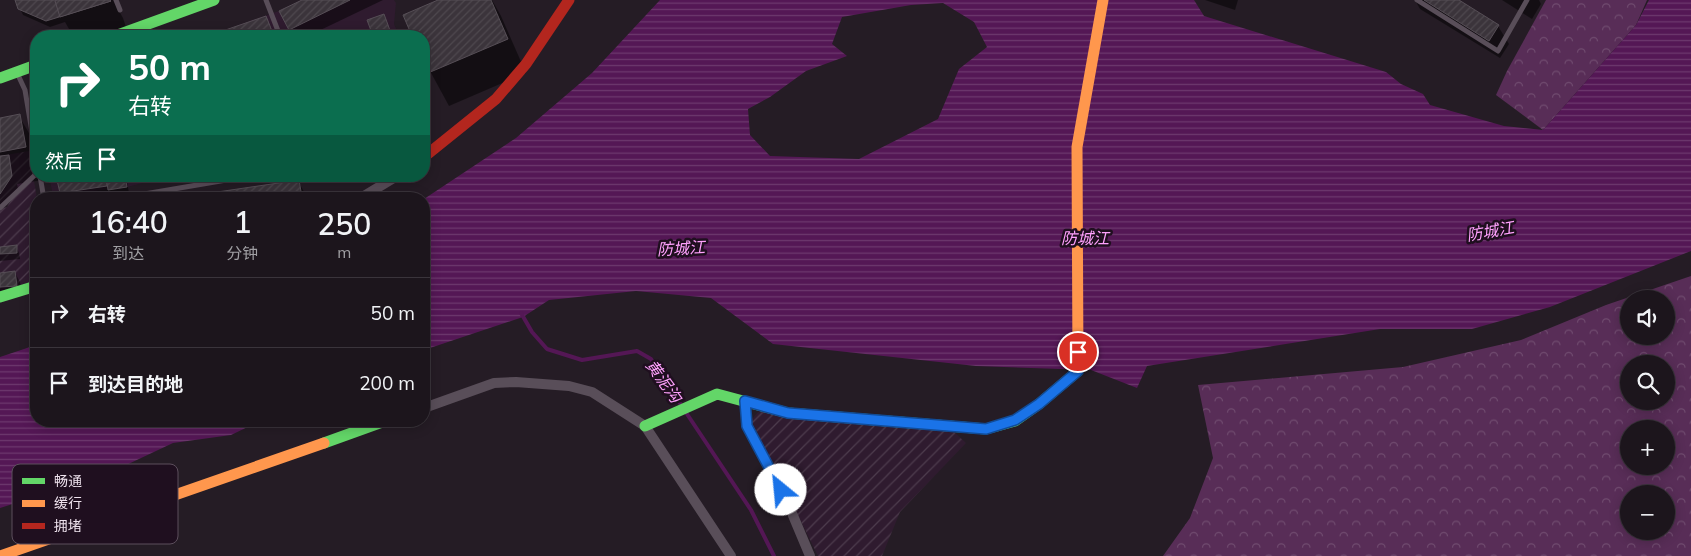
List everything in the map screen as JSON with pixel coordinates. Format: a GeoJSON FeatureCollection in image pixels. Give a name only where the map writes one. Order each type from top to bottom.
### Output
{"type":"FeatureCollection","features":[{"type":"Feature","properties":{"kind":"street"},"geometry":{"type":"LineString","coordinates":[[132,30],[214,0]]}},
{"type":"Feature","properties":{"kind":"street"},"geometry":{"type":"LineString","coordinates":[[430,151],[496,99],[526,64],[569,0]]}},
{"type":"Feature","properties":{"kind":"street"},"geometry":{"type":"LineString","coordinates":[[644,426],[717,394],[788,413],[986,429],[1015,420],[1039,404],[1078,371],[1077,147],[1103,0]]}},
{"type":"Feature","properties":{"kind":"street"},"geometry":{"type":"LineString","coordinates":[[0,78],[30,67]]}},
{"type":"Feature","properties":{"kind":"street"},"geometry":{"type":"LineString","coordinates":[[371,192],[387,182]]}},
{"type":"Feature","properties":{"kind":"street"},"geometry":{"type":"LineString","coordinates":[[0,297],[30,288]]}},
{"type":"Feature","properties":{"kind":"street"},"geometry":{"type":"LineString","coordinates":[[430,406],[494,383],[516,382],[569,386],[592,392],[644,426],[731,556]]}},
{"type":"Feature","properties":{"kind":"street"},"geometry":{"type":"LineString","coordinates":[[745,401],[747,426],[789,506],[810,556]]}},
{"type":"Feature","properties":{"kind":"street"},"geometry":{"type":"LineString","coordinates":[[178,494],[368,427]]}},
{"type":"Feature","properties":{"kind":"street"},"geometry":{"type":"LineString","coordinates":[[0,556],[34,544]]}},
{"type":"Feature","properties":{"kind":"lane"},"geometry":{"type":"LineString","coordinates":[[116,0],[120,10]]}},
{"type":"Feature","properties":{"kind":"lane"},"geometry":{"type":"LineString","coordinates":[[266,0],[278,30]]}},
{"type":"Feature","properties":{"kind":"lane"},"geometry":{"type":"LineString","coordinates":[[1417,0],[1498,51],[1527,0]]}},
{"type":"Feature","properties":{"kind":"lane"},"geometry":{"type":"LineString","coordinates":[[17,72],[25,90],[30,120]]}},
{"type":"Feature","properties":{"kind":"lane"},"geometry":{"type":"LineString","coordinates":[[0,208],[30,180]]}},
{"type":"Feature","properties":{"kind":"lane"},"geometry":{"type":"LineString","coordinates":[[156,192],[215,182]]}},
{"type":"Feature","properties":{"kind":"shaded area"},"geometry":{"type":"Polygon","coordinates":[[[302,0],[394,0],[396,3],[394,24],[396,30],[225,30],[279,11],[302,0]]]}},
{"type":"Feature","properties":{"kind":"shaded area"},"geometry":{"type":"Polygon","coordinates":[[[29,151],[30,182],[34,182],[36,192],[30,192],[30,283],[0,292],[0,156],[29,151]]]}},
{"type":"Feature","properties":{"kind":"shaded area"},"geometry":{"type":"Polygon","coordinates":[[[50,182],[147,182],[127,187],[86,192],[52,192],[50,182]]]}},
{"type":"Feature","properties":{"kind":"shaded area"},"geometry":{"type":"Polygon","coordinates":[[[760,410],[954,432],[966,443],[900,512],[882,556],[818,556],[751,420],[760,410]]]}},
{"type":"Feature","properties":{"kind":"green space"},"geometry":{"type":"Polygon","coordinates":[[[1546,0],[1647,0],[1636,25],[1543,130],[1496,95],[1546,0]]]}},
{"type":"Feature","properties":{"kind":"green space"},"geometry":{"type":"Polygon","coordinates":[[[1691,276],[1691,556],[1163,556],[1190,518],[1213,458],[1198,385],[1403,367],[1521,340],[1620,300],[1620,345],[1675,345],[1675,290],[1650,290],[1691,276]]]}},
{"type":"Feature","properties":{"kind":"water","name":"防城江"},"geometry":{"type":"Polygon","coordinates":[[[660,0],[1194,0],[1204,16],[1386,72],[1401,84],[1423,94],[1430,105],[1504,126],[1543,130],[1636,25],[1649,0],[1691,0],[1691,251],[1550,307],[1472,329],[1380,329],[1147,366],[1137,388],[1091,370],[976,366],[773,344],[711,298],[636,291],[549,300],[523,317],[430,348],[430,195],[516,138],[592,73],[660,0]],[[943,3],[911,5],[842,17],[832,44],[847,56],[806,71],[770,97],[748,109],[750,135],[770,156],[859,159],[938,119],[959,69],[987,47],[974,22],[943,3]]]}},
{"type":"Feature","properties":{"kind":"water"},"geometry":{"type":"Polygon","coordinates":[[[30,347],[30,427],[248,427],[231,435],[173,443],[128,464],[12,464],[12,504],[0,508],[0,357],[30,347]]]}},
{"type":"Feature","properties":{"kind":"building"},"geometry":{"type":"Polygon","coordinates":[[[15,0],[111,1],[46,21],[18,9],[15,0]]]}},
{"type":"Feature","properties":{"kind":"building"},"geometry":{"type":"Polygon","coordinates":[[[302,0],[350,0],[289,30],[279,11],[302,0]]]}},
{"type":"Feature","properties":{"kind":"building"},"geometry":{"type":"Polygon","coordinates":[[[438,0],[491,0],[508,39],[430,72],[430,30],[409,30],[403,15],[438,0]]]}},
{"type":"Feature","properties":{"kind":"building"},"geometry":{"type":"Polygon","coordinates":[[[1424,0],[1459,0],[1499,25],[1489,41],[1424,0]]]}},
{"type":"Feature","properties":{"kind":"building"},"geometry":{"type":"Polygon","coordinates":[[[55,1],[111,1],[60,17],[55,1]]]}},
{"type":"Feature","properties":{"kind":"building"},"geometry":{"type":"Polygon","coordinates":[[[384,14],[390,30],[371,30],[367,20],[384,14]]]}},
{"type":"Feature","properties":{"kind":"building"},"geometry":{"type":"Polygon","coordinates":[[[266,16],[272,30],[225,30],[266,16]]]}},
{"type":"Feature","properties":{"kind":"building"},"geometry":{"type":"Polygon","coordinates":[[[20,114],[26,147],[0,152],[0,118],[20,114]]]}},
{"type":"Feature","properties":{"kind":"building"},"geometry":{"type":"Polygon","coordinates":[[[9,155],[12,176],[0,194],[0,156],[9,155]]]}},
{"type":"Feature","properties":{"kind":"building"},"geometry":{"type":"Polygon","coordinates":[[[57,182],[107,182],[107,186],[60,192],[57,182]]]}},
{"type":"Feature","properties":{"kind":"building"},"geometry":{"type":"Polygon","coordinates":[[[107,182],[126,182],[127,187],[108,190],[107,182]]]}},
{"type":"Feature","properties":{"kind":"building"},"geometry":{"type":"Polygon","coordinates":[[[285,182],[299,182],[301,192],[217,192],[285,182]]]}},
{"type":"Feature","properties":{"kind":"building"},"geometry":{"type":"Polygon","coordinates":[[[17,245],[17,253],[0,254],[0,247],[17,245]]]}},
{"type":"Feature","properties":{"kind":"building"},"geometry":{"type":"Polygon","coordinates":[[[15,271],[17,286],[0,287],[0,273],[15,271]]]}},
{"type":"Feature","properties":{"kind":"waterway","name":"黄泥沟"},"geometry":{"type":"LineString","coordinates":[[521,313],[532,332],[547,349],[582,360],[637,351],[651,359],[681,405]]}},
{"type":"Feature","properties":{"kind":"waterway","name":"黄泥沟"},"geometry":{"type":"LineString","coordinates":[[685,411],[751,510],[774,556]]}},
{"type":"Feature","properties":{"kind":"traffic: fast"},"geometry":{"type":"LineString","coordinates":[[132,30],[214,0]]}},
{"type":"Feature","properties":{"kind":"traffic: fast"},"geometry":{"type":"LineString","coordinates":[[0,78],[30,67]]}},
{"type":"Feature","properties":{"kind":"traffic: fast"},"geometry":{"type":"LineString","coordinates":[[0,297],[30,288]]}},
{"type":"Feature","properties":{"kind":"traffic: fast"},"geometry":{"type":"LineString","coordinates":[[645,426],[717,394],[788,413],[986,429],[1015,421],[1039,404],[1078,371],[1078,366]]}},
{"type":"Feature","properties":{"kind":"traffic: fast"},"geometry":{"type":"LineString","coordinates":[[324,443],[368,427]]}},
{"type":"Feature","properties":{"kind":"traffic: slow"},"geometry":{"type":"LineString","coordinates":[[1078,366],[1077,147],[1103,0]]}},
{"type":"Feature","properties":{"kind":"traffic: slow"},"geometry":{"type":"LineString","coordinates":[[178,494],[324,443]]}},
{"type":"Feature","properties":{"kind":"traffic: slow"},"geometry":{"type":"LineString","coordinates":[[0,556],[34,544]]}},
{"type":"Feature","properties":{"kind":"traffic: jam"},"geometry":{"type":"LineString","coordinates":[[430,152],[496,99],[526,64],[569,0]]}},
{"type":"Feature","properties":{"kind":"route"},"geometry":{"type":"LineString","coordinates":[[781,490],[747,426],[745,401],[788,413],[986,429],[1015,420],[1060,387],[1078,371],[1078,352]]}}]}
